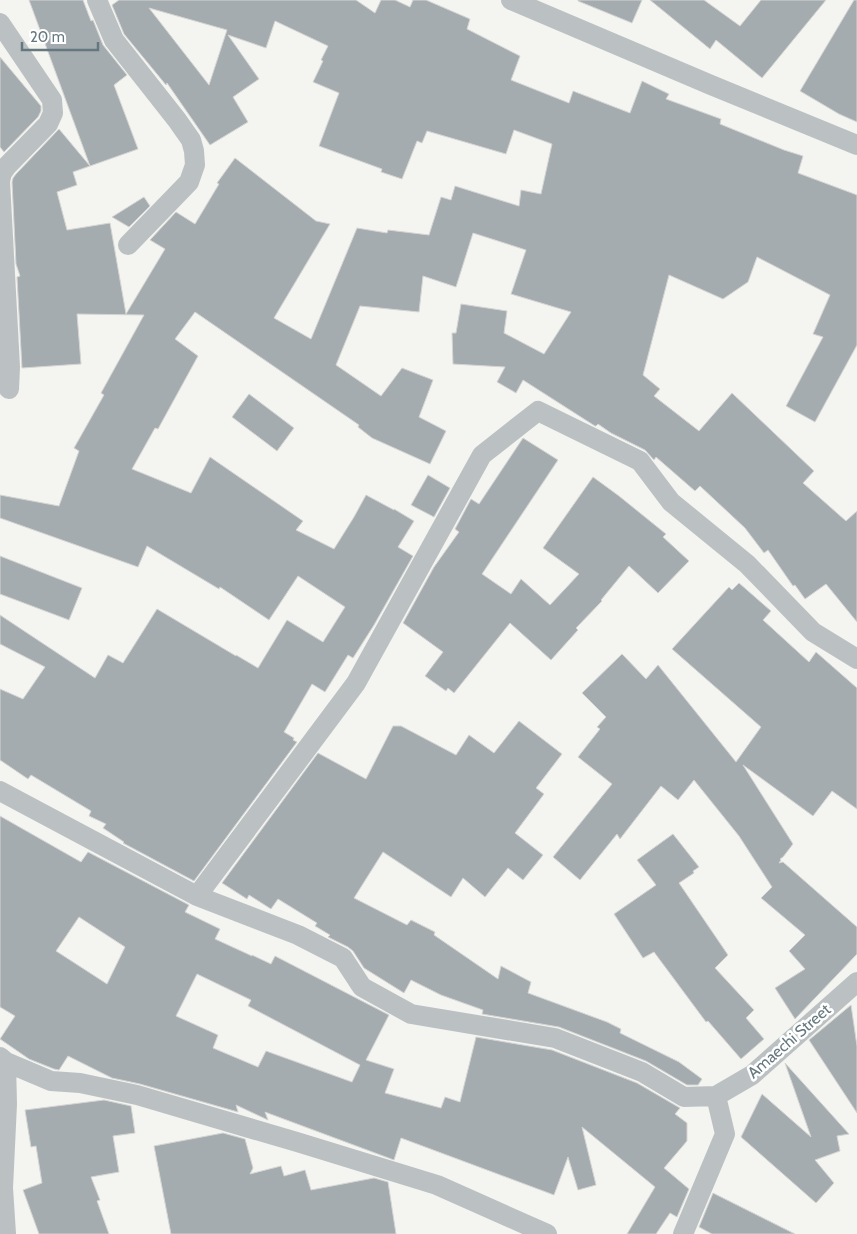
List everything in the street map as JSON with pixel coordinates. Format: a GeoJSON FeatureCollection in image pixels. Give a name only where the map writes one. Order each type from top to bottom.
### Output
{"type":"FeatureCollection","features":[{"type":"Feature","properties":{"kind":"street"},"geometry":{"type":"LineString","coordinates":[[98,0],[114,40],[177,120],[191,140],[194,151],[195,165],[189,182],[128,245]]}},
{"type":"Feature","properties":{"kind":"street"},"geometry":{"type":"LineString","coordinates":[[511,0],[857,145]]}},
{"type":"Feature","properties":{"kind":"street"},"geometry":{"type":"LineString","coordinates":[[0,23],[52,100],[53,113],[48,124],[6,166],[0,181],[10,367],[8,389]]}},
{"type":"Feature","properties":{"kind":"street"},"geometry":{"type":"LineString","coordinates":[[197,896],[356,683],[482,455],[538,411],[640,461],[671,502],[747,564],[813,632],[857,659]]}},
{"type":"Feature","properties":{"kind":"street"},"geometry":{"type":"LineString","coordinates":[[0,791],[197,896],[298,935],[343,958],[362,987],[411,1014],[555,1038],[642,1072],[684,1097],[716,1096],[725,1134],[684,1234]]}},
{"type":"Feature","properties":{"kind":"street","name":"Amaechi Street"},"geometry":{"type":"LineString","coordinates":[[716,1096],[752,1075],[857,982]]}},
{"type":"Feature","properties":{"kind":"street"},"geometry":{"type":"LineString","coordinates":[[6,1234],[3,1188],[6,1104],[3,1060],[51,1081],[80,1083],[137,1095],[437,1185],[548,1234]]}},
{"type":"Feature","properties":{"kind":"building"},"geometry":{"type":"Polygon","coordinates":[[[29,0],[83,0],[103,45],[127,75],[114,85],[138,149],[90,166],[29,0]]]}},
{"type":"Feature","properties":{"kind":"building"},"geometry":{"type":"Polygon","coordinates":[[[119,0],[356,0],[375,13],[381,0],[395,0],[410,7],[413,0],[426,0],[470,19],[467,29],[520,56],[511,80],[569,103],[573,91],[630,113],[642,81],[669,94],[666,99],[721,119],[720,124],[803,156],[798,173],[857,195],[857,345],[815,422],[786,406],[823,337],[813,334],[830,295],[757,257],[748,282],[723,299],[669,275],[643,375],[660,389],[654,396],[699,431],[732,393],[814,471],[803,483],[846,521],[857,511],[857,622],[826,584],[805,599],[795,585],[793,586],[768,550],[764,553],[745,528],[700,486],[695,491],[656,457],[654,460],[645,450],[611,433],[598,424],[595,426],[523,380],[516,393],[497,382],[505,367],[453,364],[452,333],[456,333],[461,304],[507,311],[504,333],[544,354],[571,312],[511,294],[526,250],[473,233],[456,287],[423,276],[419,312],[360,306],[336,365],[381,396],[402,368],[433,380],[419,417],[446,431],[430,464],[372,438],[358,427],[359,425],[195,312],[175,339],[198,356],[158,429],[155,428],[132,469],[191,493],[210,457],[303,521],[296,530],[334,549],[366,495],[414,521],[398,547],[413,556],[374,625],[353,658],[348,655],[325,692],[312,684],[284,732],[297,742],[194,881],[123,843],[103,828],[106,824],[89,816],[91,811],[31,775],[28,779],[0,760],[0,689],[23,699],[45,667],[0,644],[0,615],[95,678],[108,655],[123,663],[157,609],[258,668],[287,620],[323,642],[345,607],[298,576],[269,620],[220,587],[219,589],[147,546],[138,567],[0,518],[0,495],[59,506],[79,451],[74,448],[104,395],[101,393],[144,315],[77,314],[81,364],[22,368],[17,277],[20,276],[16,264],[12,182],[16,174],[59,129],[90,166],[73,172],[77,185],[57,192],[67,230],[110,223],[126,314],[165,249],[150,240],[176,212],[195,224],[219,184],[217,183],[235,158],[316,221],[330,224],[274,318],[311,339],[357,228],[387,233],[388,230],[429,235],[441,197],[451,200],[455,186],[519,206],[521,190],[541,194],[552,144],[514,130],[506,154],[427,131],[422,143],[417,141],[402,179],[381,172],[382,169],[319,146],[339,93],[313,82],[328,46],[275,21],[266,48],[228,35],[259,79],[233,97],[248,122],[210,145],[167,83],[166,85],[124,34],[112,5],[119,0]],[[149,8],[209,85],[227,30],[149,8]]]}},
{"type":"Feature","properties":{"kind":"building"},"geometry":{"type":"Polygon","coordinates":[[[578,0],[642,0],[632,23],[578,0]]]}},
{"type":"Feature","properties":{"kind":"building"},"geometry":{"type":"Polygon","coordinates":[[[650,0],[704,0],[740,26],[761,0],[826,0],[762,78],[716,40],[710,49],[650,0]]]}},
{"type":"Feature","properties":{"kind":"building"},"geometry":{"type":"Polygon","coordinates":[[[854,0],[857,0],[857,122],[839,114],[800,91],[854,0]]]}},
{"type":"Feature","properties":{"kind":"building"},"geometry":{"type":"Polygon","coordinates":[[[0,57],[41,106],[38,117],[4,152],[0,147],[0,57]]]}},
{"type":"Feature","properties":{"kind":"building"},"geometry":{"type":"Polygon","coordinates":[[[144,197],[150,206],[129,227],[112,217],[144,197]]]}},
{"type":"Feature","properties":{"kind":"building"},"geometry":{"type":"Polygon","coordinates":[[[249,394],[294,428],[277,451],[232,417],[249,394]]]}},
{"type":"Feature","properties":{"kind":"building"},"geometry":{"type":"Polygon","coordinates":[[[523,438],[558,460],[482,574],[511,594],[521,579],[550,605],[579,574],[543,548],[593,477],[666,534],[663,537],[689,561],[658,593],[629,566],[602,601],[576,628],[578,630],[551,660],[510,623],[454,693],[448,688],[446,691],[425,676],[443,652],[403,623],[434,567],[459,532],[455,529],[471,499],[479,504],[523,438]]]}},
{"type":"Feature","properties":{"kind":"building"},"geometry":{"type":"Polygon","coordinates":[[[428,475],[450,488],[434,517],[411,505],[428,475]]]}},
{"type":"Feature","properties":{"kind":"building"},"geometry":{"type":"Polygon","coordinates":[[[0,556],[82,588],[69,620],[0,594],[0,556]]]}},
{"type":"Feature","properties":{"kind":"building"},"geometry":{"type":"Polygon","coordinates":[[[739,583],[771,611],[763,620],[809,662],[816,652],[857,688],[857,809],[832,791],[813,816],[743,765],[793,844],[780,859],[779,863],[783,862],[857,927],[857,954],[795,1019],[775,988],[805,969],[789,951],[805,935],[761,898],[772,887],[739,836],[694,780],[678,800],[661,786],[620,839],[617,834],[580,880],[553,857],[612,784],[578,757],[600,729],[597,727],[606,717],[582,693],[622,654],[646,679],[658,665],[736,762],[761,727],[672,649],[729,587],[732,590],[739,583]]]}},
{"type":"Feature","properties":{"kind":"building"},"geometry":{"type":"Polygon","coordinates":[[[519,721],[562,754],[536,788],[544,794],[515,833],[543,855],[523,880],[508,868],[485,897],[463,878],[451,897],[383,852],[354,898],[407,925],[411,920],[435,932],[434,935],[498,979],[501,966],[531,982],[528,993],[621,1029],[620,1033],[679,1062],[702,1079],[698,1085],[687,1085],[646,1061],[559,1027],[482,1014],[483,1010],[441,995],[411,980],[404,993],[364,968],[353,951],[328,937],[330,935],[315,926],[317,923],[278,899],[271,909],[249,895],[247,899],[222,883],[318,753],[366,779],[393,726],[401,726],[456,755],[469,735],[494,753],[519,721]]]}},
{"type":"Feature","properties":{"kind":"building"},"geometry":{"type":"Polygon","coordinates":[[[0,816],[81,862],[88,852],[189,905],[185,912],[220,929],[215,939],[271,964],[275,956],[389,1015],[366,1060],[394,1069],[385,1093],[441,1108],[445,1097],[460,1102],[476,1037],[552,1050],[637,1083],[680,1108],[675,1114],[687,1123],[687,1141],[664,1168],[689,1189],[677,1217],[670,1213],[656,1234],[627,1234],[655,1187],[582,1127],[596,1185],[578,1190],[568,1157],[554,1195],[401,1138],[394,1160],[265,1112],[268,1120],[236,1105],[238,1112],[140,1084],[112,1078],[68,1056],[59,1070],[54,1069],[29,1059],[0,1039],[15,1016],[0,1007],[0,816]],[[79,917],[56,951],[107,984],[125,947],[79,917]],[[197,974],[176,1016],[218,1035],[213,1048],[258,1067],[266,1051],[352,1082],[360,1065],[248,1006],[251,1000],[197,974]]]}},
{"type":"Feature","properties":{"kind":"building"},"geometry":{"type":"Polygon","coordinates":[[[673,834],[699,867],[693,871],[694,873],[679,883],[728,955],[715,968],[754,1010],[746,1018],[764,1039],[741,1059],[708,1021],[706,1022],[654,952],[643,958],[614,914],[656,885],[637,860],[673,834]]]}},
{"type":"Feature","properties":{"kind":"building"},"geometry":{"type":"Polygon","coordinates":[[[851,1005],[857,1046],[857,1113],[809,1040],[851,1005]]]}},
{"type":"Feature","properties":{"kind":"building"},"geometry":{"type":"Polygon","coordinates":[[[785,1063],[849,1134],[837,1136],[840,1151],[815,1160],[834,1183],[816,1203],[741,1137],[762,1094],[811,1137],[785,1063]]]}},
{"type":"Feature","properties":{"kind":"building"},"geometry":{"type":"Polygon","coordinates":[[[104,1100],[131,1106],[135,1133],[113,1136],[119,1172],[91,1177],[100,1200],[97,1201],[109,1234],[39,1234],[23,1190],[42,1183],[36,1146],[31,1147],[25,1110],[104,1100]]]}},
{"type":"Feature","properties":{"kind":"building"},"geometry":{"type":"Polygon","coordinates":[[[223,1133],[245,1139],[253,1168],[250,1174],[281,1166],[284,1176],[305,1170],[311,1190],[374,1178],[388,1182],[396,1234],[171,1234],[154,1146],[223,1133]]]}},
{"type":"Feature","properties":{"kind":"building"},"geometry":{"type":"Polygon","coordinates":[[[713,1193],[795,1234],[712,1234],[699,1227],[713,1193]]]}}]}
